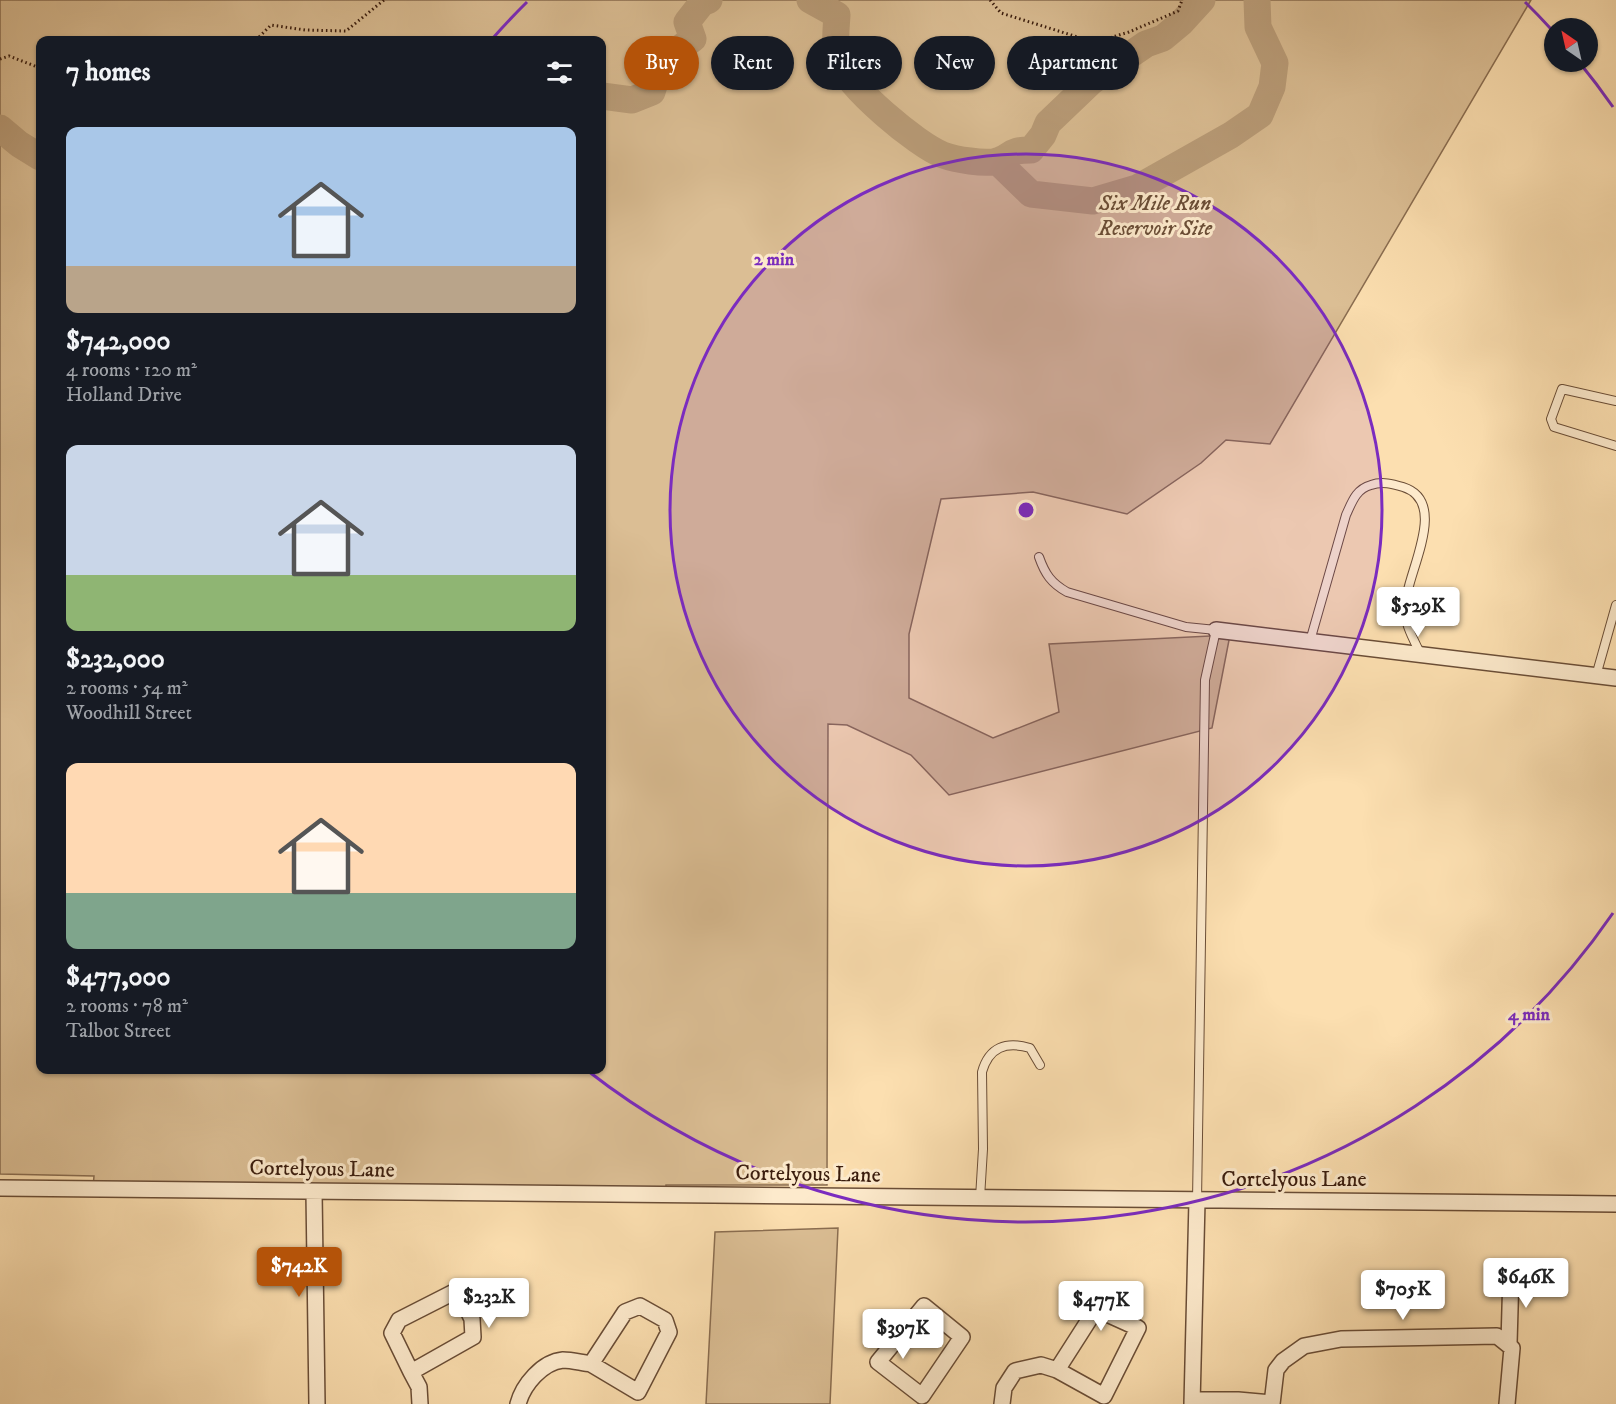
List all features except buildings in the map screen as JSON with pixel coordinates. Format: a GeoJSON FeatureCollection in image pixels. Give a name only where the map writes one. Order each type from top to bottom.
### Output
{"type":"FeatureCollection","features":[{"type":"Feature","properties":{"kind":"street"},"geometry":{"type":"LineString","coordinates":[[1216,630],[1616,678]]}},
{"type":"Feature","properties":{"kind":"street","name":"Cortelyous Lane"},"geometry":{"type":"LineString","coordinates":[[0,1188],[1616,1204]]}},
{"type":"Feature","properties":{"kind":"street"},"geometry":{"type":"LineString","coordinates":[[314,1192],[317,1404]]}},
{"type":"Feature","properties":{"kind":"street"},"geometry":{"type":"LineString","coordinates":[[1197,1201],[1192,1402],[1272,1404],[1276,1370],[1283,1361],[1304,1346],[1317,1342],[1497,1336],[1509,1343],[1512,1348],[1507,1404]]}},
{"type":"Feature","properties":{"kind":"street"},"geometry":{"type":"LineString","coordinates":[[1509,1343],[1511,1274]]}},
{"type":"Feature","properties":{"kind":"street"},"geometry":{"type":"LineString","coordinates":[[411,1372],[473,1337],[472,1319],[458,1290],[399,1320],[392,1333],[411,1372],[419,1387],[420,1404]]}},
{"type":"Feature","properties":{"kind":"street"},"geometry":{"type":"LineString","coordinates":[[518,1404],[530,1380],[543,1369],[561,1360],[591,1364],[638,1392],[669,1332],[665,1320],[640,1306],[625,1312],[591,1364]]}},
{"type":"Feature","properties":{"kind":"street"},"geometry":{"type":"LineString","coordinates":[[924,1306],[962,1337],[925,1400],[878,1362],[924,1306]]}},
{"type":"Feature","properties":{"kind":"street"},"geometry":{"type":"LineString","coordinates":[[1002,1404],[1004,1388],[1015,1371],[1041,1365],[1057,1370],[1104,1396],[1138,1328],[1096,1309],[1057,1370]]}},
{"type":"Feature","properties":{"kind":"lane"},"geometry":{"type":"LineString","coordinates":[[1616,401],[1562,389],[1551,419],[1554,427],[1616,446]]}},
{"type":"Feature","properties":{"kind":"lane"},"geometry":{"type":"LineString","coordinates":[[1310,641],[1346,515],[1355,495],[1370,485],[1393,484],[1407,488],[1417,496],[1425,510],[1425,525],[1404,604],[1408,628],[1421,655]]}},
{"type":"Feature","properties":{"kind":"lane"},"geometry":{"type":"LineString","coordinates":[[1039,557],[1045,574],[1056,586],[1067,592],[1186,627],[1216,630],[1205,680],[1197,1201]]}},
{"type":"Feature","properties":{"kind":"lane"},"geometry":{"type":"LineString","coordinates":[[1596,676],[1616,605]]}},
{"type":"Feature","properties":{"kind":"lane"},"geometry":{"type":"LineString","coordinates":[[980,1198],[982,1072],[985,1063],[998,1047],[1008,1045],[1030,1048],[1040,1065]]}},
{"type":"Feature","properties":{"kind":"path"},"geometry":{"type":"LineString","coordinates":[[260,36],[271,25],[305,30],[346,30],[384,0]]}},
{"type":"Feature","properties":{"kind":"path"},"geometry":{"type":"LineString","coordinates":[[990,0],[1001,13],[1084,39],[1109,38],[1129,32],[1178,11],[1182,0]]}},
{"type":"Feature","properties":{"kind":"path"},"geometry":{"type":"LineString","coordinates":[[0,59],[9,56],[36,66]]}},
{"type":"Feature","properties":{"kind":"green space","name":"Six Mile Run Reservoir Site"},"geometry":{"type":"Polygon","coordinates":[[[0,0],[1531,0],[1270,444],[1226,440],[1201,463],[1127,514],[1033,492],[941,499],[909,634],[909,698],[993,738],[1059,712],[1049,644],[1230,635],[1212,728],[949,795],[911,755],[847,725],[828,724],[827,1185],[666,1185],[666,1193],[93,1188],[94,1176],[0,1174],[0,0]]]}},
{"type":"Feature","properties":{"kind":"green space"},"geometry":{"type":"Polygon","coordinates":[[[838,1228],[830,1404],[706,1404],[715,1232],[838,1228]]]}},
{"type":"Feature","properties":{"kind":"waterway"},"geometry":{"type":"LineString","coordinates":[[606,97],[632,100],[652,92],[658,74],[666,61],[693,39],[687,22],[702,3],[709,0]]}},
{"type":"Feature","properties":{"kind":"waterway"},"geometry":{"type":"LineString","coordinates":[[810,0],[837,15],[836,44],[839,61],[845,72],[869,100],[901,128],[931,149],[953,158],[976,162],[998,161],[1015,152],[1031,150],[1043,135],[1048,123],[1092,81],[1146,44],[1163,38],[1181,23],[1202,0]]}},
{"type":"Feature","properties":{"kind":"waterway"},"geometry":{"type":"LineString","coordinates":[[997,161],[1031,194],[1093,201],[1137,188],[1231,135],[1260,115],[1272,87],[1275,63],[1258,27],[1257,0]]}},
{"type":"Feature","properties":{"kind":"waterway"},"geometry":{"type":"LineString","coordinates":[[0,128],[36,155]]}}]}
